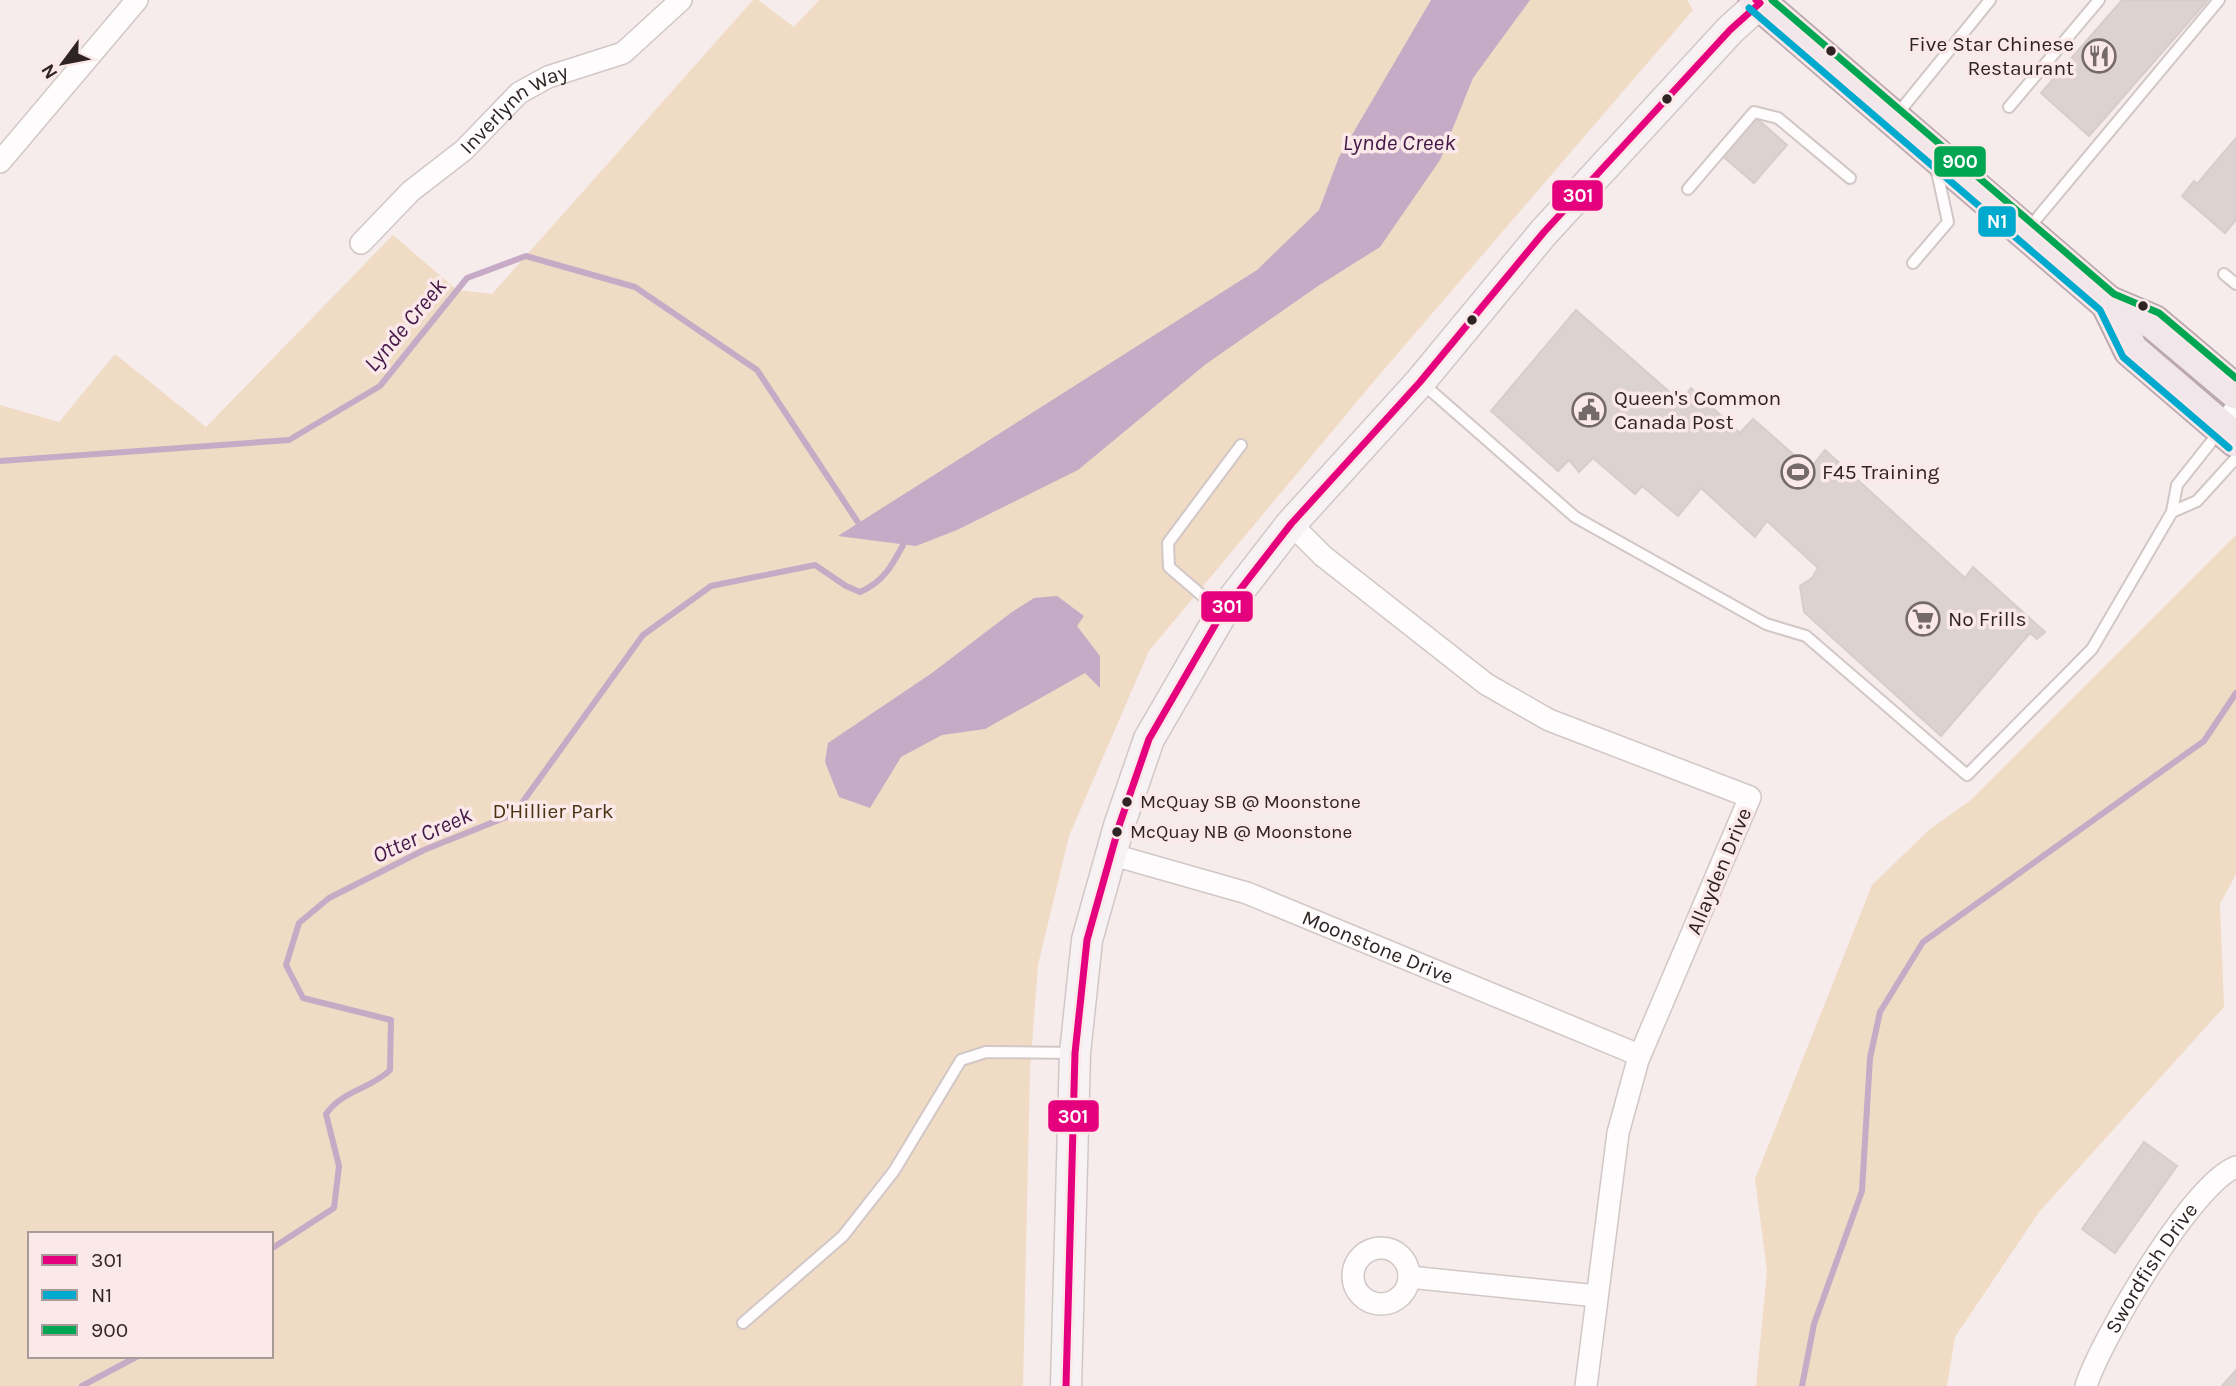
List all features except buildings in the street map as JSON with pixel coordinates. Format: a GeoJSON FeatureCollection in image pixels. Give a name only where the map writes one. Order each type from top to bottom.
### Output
{"type":"FeatureCollection","features":[{"type":"Feature","properties":{"kind":"main road"},"geometry":{"type":"LineString","coordinates":[[1759,1],[2108,303],[2153,322],[2236,393]]}},
{"type":"Feature","properties":{"kind":"main road"},"geometry":{"type":"LineString","coordinates":[[2108,303],[2131,350],[2231,425]]}},
{"type":"Feature","properties":{"kind":"street"},"geometry":{"type":"LineString","coordinates":[[0,162],[137,0]]}},
{"type":"Feature","properties":{"kind":"street","name":"Inverlynn Way"},"geometry":{"type":"LineString","coordinates":[[361,243],[411,191],[464,150],[519,93],[548,77],[623,53],[681,0]]}},
{"type":"Feature","properties":{"kind":"street"},"geometry":{"type":"LineString","coordinates":[[1066,1386],[1075,1053],[1087,940],[1110,854],[1149,739],[1222,613],[1291,524],[1420,382],[1544,232],[1759,1]]}},
{"type":"Feature","properties":{"kind":"street","name":"Allayden Drive"},"geometry":{"type":"LineString","coordinates":[[1291,524],[1323,556],[1486,684],[1549,720],[1750,797],[1639,1055],[1618,1133],[1586,1386]]}},
{"type":"Feature","properties":{"kind":"street","name":"Moonstone Drive"},"geometry":{"type":"LineString","coordinates":[[1110,854],[1247,892],[1639,1055]]}},
{"type":"Feature","properties":{"kind":"street","name":"Swordfish Drive"},"geometry":{"type":"LineString","coordinates":[[2090,1385],[2144,1273],[2207,1186],[2236,1167]]}},
{"type":"Feature","properties":{"kind":"street"},"geometry":{"type":"LineString","coordinates":[[1409,1277],[1597,1296]]}},
{"type":"Feature","properties":{"kind":"lane"},"geometry":{"type":"LineString","coordinates":[[1893,119],[1990,0]]}},
{"type":"Feature","properties":{"kind":"lane"},"geometry":{"type":"LineString","coordinates":[[2009,107],[2099,0]]}},
{"type":"Feature","properties":{"kind":"lane"},"geometry":{"type":"LineString","coordinates":[[2025,233],[2219,0]]}},
{"type":"Feature","properties":{"kind":"lane"},"geometry":{"type":"LineString","coordinates":[[1688,189],[1754,112],[1778,118],[1850,178]]}},
{"type":"Feature","properties":{"kind":"lane"},"geometry":{"type":"LineString","coordinates":[[1913,263],[1948,222],[1934,154]]}},
{"type":"Feature","properties":{"kind":"lane"},"geometry":{"type":"LineString","coordinates":[[2224,274],[2236,284]]}},
{"type":"Feature","properties":{"kind":"lane"},"geometry":{"type":"LineString","coordinates":[[1420,382],[1575,517],[1766,624],[1806,636],[1967,775],[2092,649],[2172,512],[2177,485],[2231,425]]}},
{"type":"Feature","properties":{"kind":"lane"},"geometry":{"type":"LineString","coordinates":[[1222,613],[1168,567],[1168,542],[1241,445]]}},
{"type":"Feature","properties":{"kind":"lane"},"geometry":{"type":"LineString","coordinates":[[2172,512],[2197,501],[2236,457]]}},
{"type":"Feature","properties":{"kind":"lane"},"geometry":{"type":"LineString","coordinates":[[743,1323],[843,1236],[894,1171],[961,1060],[986,1052],[1075,1053]]}},
{"type":"Feature","properties":{"kind":"green space","name":"D'Hillier Park"},"geometry":{"type":"Polygon","coordinates":[[[753,0],[758,0],[794,27],[819,0],[1687,0],[1693,10],[1375,380],[1149,651],[1069,836],[1038,965],[1030,1070],[1023,1386],[0,1386],[0,405],[59,422],[115,354],[206,427],[393,235],[457,290],[492,294],[753,0]]]}},
{"type":"Feature","properties":{"kind":"green space"},"geometry":{"type":"Polygon","coordinates":[[[2236,535],[2236,874],[2220,904],[2224,1007],[2039,1212],[1955,1337],[1947,1386],[1756,1386],[1767,1271],[1755,1179],[1872,885],[1930,829],[1971,800],[2236,535]]]}},
{"type":"Feature","properties":{"kind":"water","name":"Lynde Creek"},"geometry":{"type":"Polygon","coordinates":[[[1431,0],[1530,0],[1473,78],[1440,160],[1380,247],[1318,286],[1206,364],[1078,470],[957,530],[916,546],[838,536],[1257,270],[1319,210],[1339,157],[1431,0]]]}},
{"type":"Feature","properties":{"kind":"water"},"geometry":{"type":"Polygon","coordinates":[[[1057,596],[1084,616],[1077,626],[1100,656],[1100,688],[1085,673],[985,729],[942,735],[901,757],[870,808],[839,797],[825,762],[828,743],[932,673],[1012,612],[1034,598],[1057,596]]]}},
{"type":"Feature","properties":{"kind":"waterway","name":"Lynde Creek"},"geometry":{"type":"LineString","coordinates":[[0,461],[289,440],[380,386],[467,278],[526,256],[635,287],[757,370],[859,524]]}},
{"type":"Feature","properties":{"kind":"waterway","name":"Otter Creek"},"geometry":{"type":"LineString","coordinates":[[273,1248],[334,1208],[339,1166],[326,1114],[340,1100],[390,1070],[391,1020],[303,998],[286,965],[299,923],[329,898],[424,850],[514,814],[643,635],[711,586],[815,565],[860,592],[886,573],[903,545]]}},
{"type":"Feature","properties":{"kind":"waterway"},"geometry":{"type":"LineString","coordinates":[[1802,1386],[1814,1324],[1862,1191],[1870,1058],[1880,1012],[1923,942],[2204,741],[2236,693]]}},
{"type":"Feature","properties":{"kind":"waterway","name":"Otter Creek"},"geometry":{"type":"LineString","coordinates":[[82,1386],[134,1358]]}},
{"type":"Feature","properties":{"kind":"transit line","name":"301"},"geometry":{"type":"LineString","coordinates":[[1066,1386],[1075,1053],[1087,940],[1119,826],[1149,739],[1222,613],[1291,524],[1420,382],[1544,232],[1730,30],[1760,3],[1756,0]]}},
{"type":"Feature","properties":{"kind":"transit line","name":"900"},"geometry":{"type":"LineString","coordinates":[[1772,0],[2114,294],[2159,313],[2236,378]]}},
{"type":"Feature","properties":{"kind":"transit line","name":"N1"},"geometry":{"type":"LineString","coordinates":[[1749,8],[2100,310],[2123,357],[2229,448]]}},
{"type":"Feature","properties":{"kind":"place","name":"Five Star Chinese Restaurant"},"geometry":{"type":"Point","coordinates":[2099,56]}},
{"type":"Feature","properties":{"kind":"place","name":"Queen's Common Canada Post"},"geometry":{"type":"Point","coordinates":[1589,410]}},
{"type":"Feature","properties":{"kind":"place","name":"F45 Training"},"geometry":{"type":"Point","coordinates":[1798,472]}},
{"type":"Feature","properties":{"kind":"place","name":"No Frills"},"geometry":{"type":"Point","coordinates":[1923,619]}},
{"type":"Feature","properties":{"kind":"place","name":"McQuay SB @ Moonstone"},"geometry":{"type":"Point","coordinates":[1127,802]}},
{"type":"Feature","properties":{"kind":"place","name":"McQuay NB @ Moonstone"},"geometry":{"type":"Point","coordinates":[1117,832]}}]}
